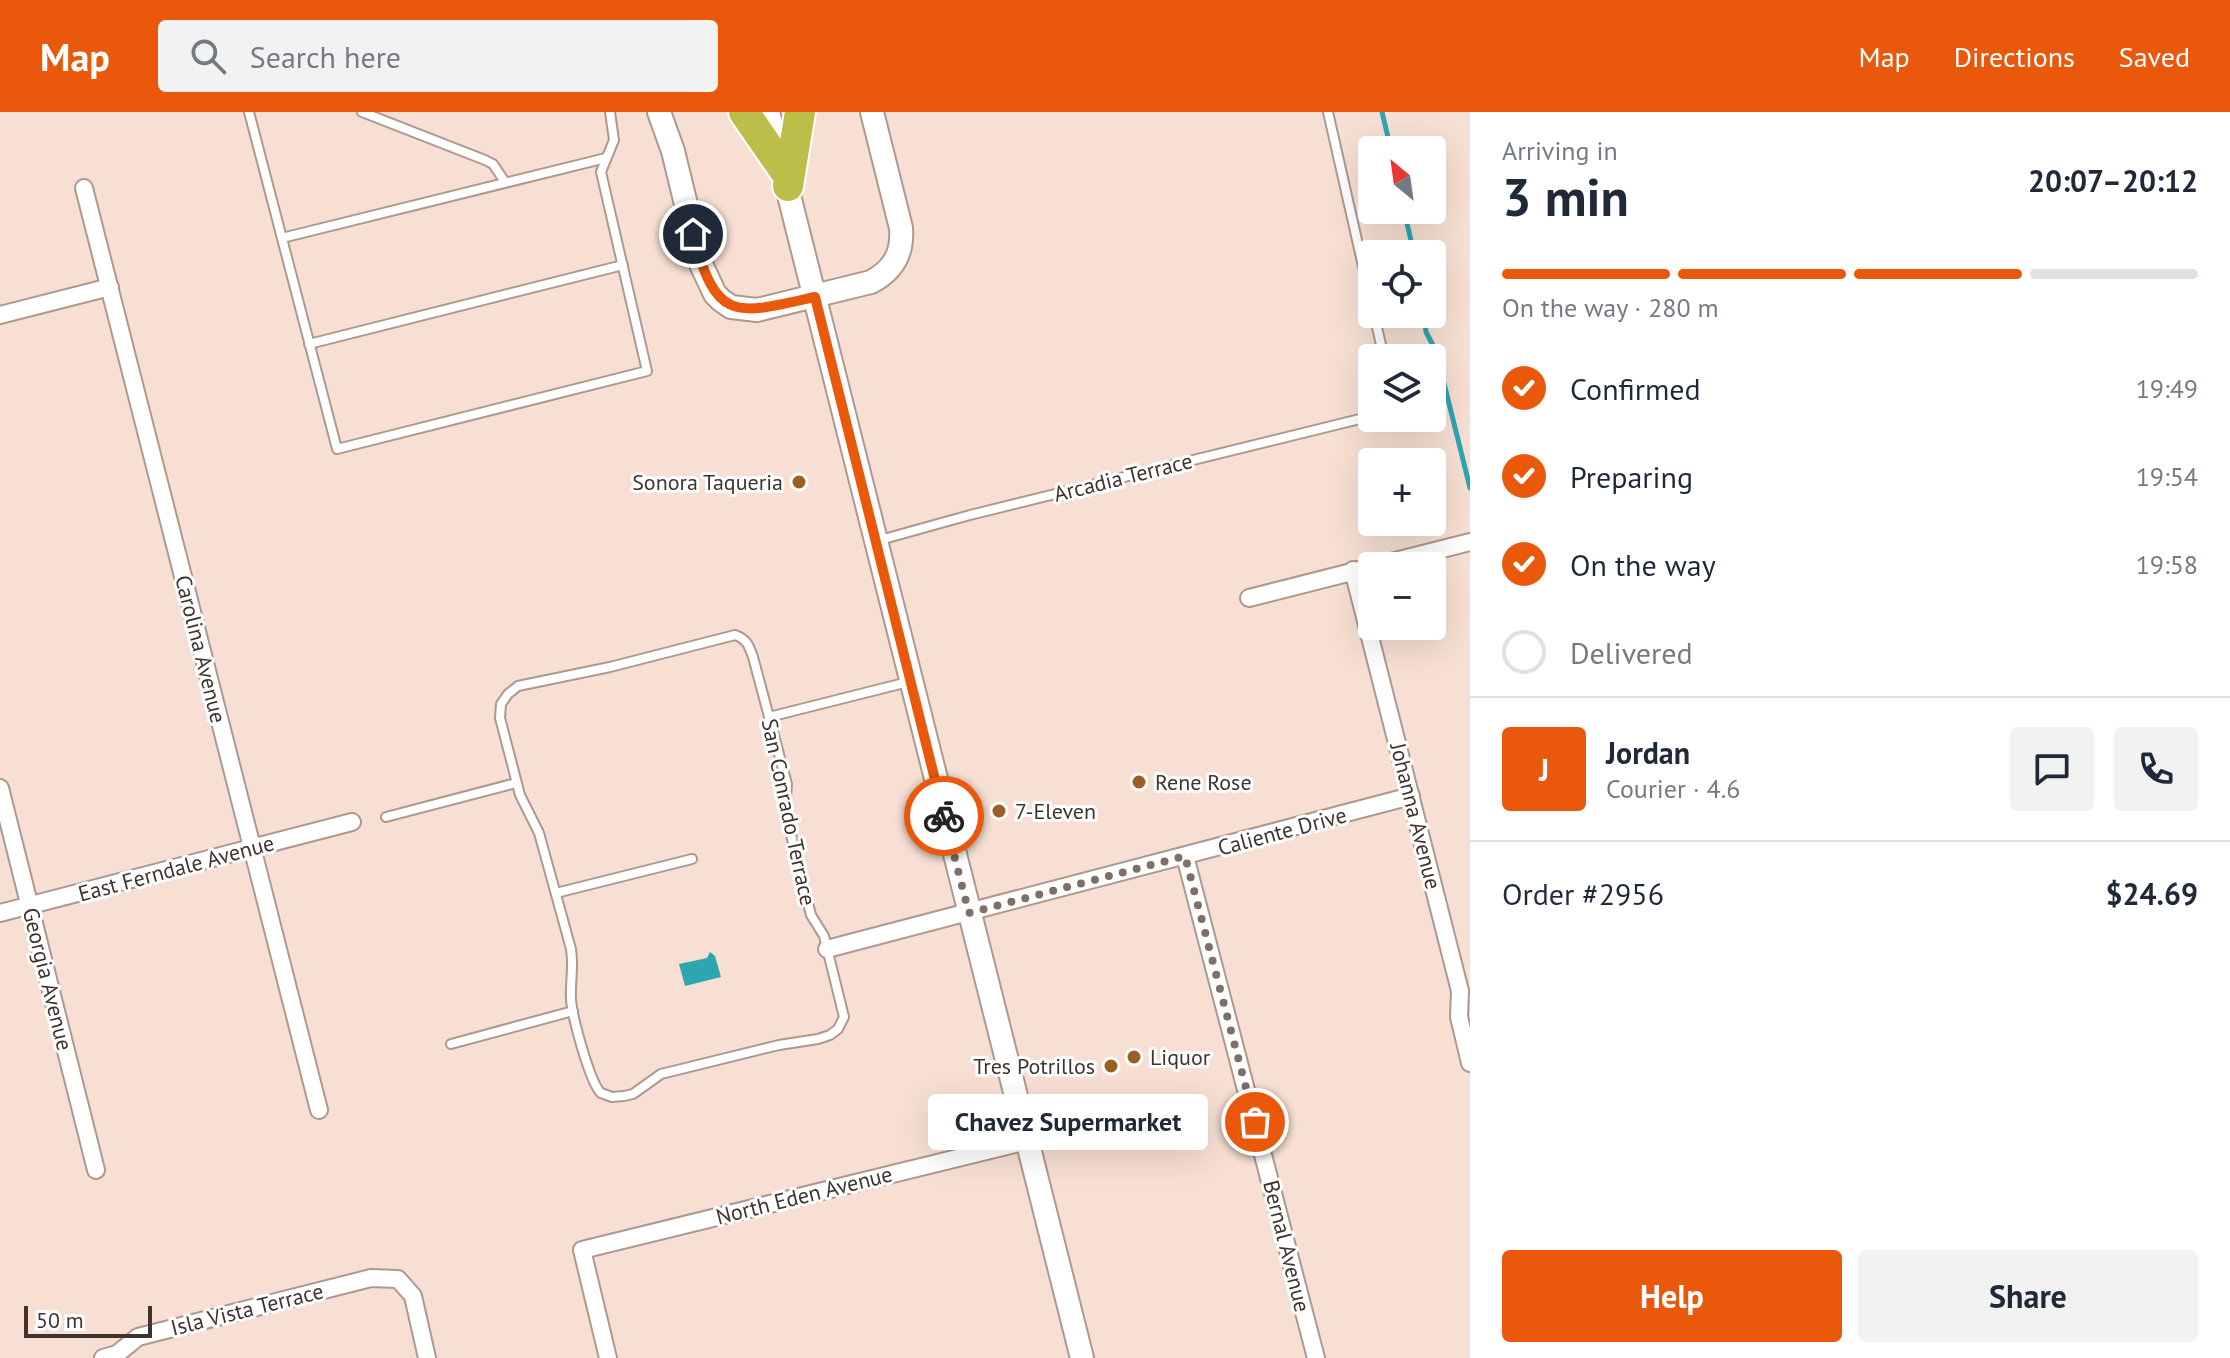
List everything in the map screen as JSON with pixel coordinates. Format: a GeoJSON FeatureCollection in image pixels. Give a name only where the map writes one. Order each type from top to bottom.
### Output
{"type":"FeatureCollection","features":[{"type":"Feature","properties":{"kind":"highway"},"geometry":{"type":"LineString","coordinates":[[744,112],[786,178]]}},
{"type":"Feature","properties":{"kind":"highway"},"geometry":{"type":"LineString","coordinates":[[786,178],[800,112]]}},
{"type":"Feature","properties":{"kind":"main road"},"geometry":{"type":"LineString","coordinates":[[659,112],[669,139],[700,262],[715,294],[731,307],[745,311],[871,282],[899,257],[903,243],[901,228],[875,113]]}},
{"type":"Feature","properties":{"kind":"main road"},"geometry":{"type":"LineString","coordinates":[[768,112],[1082,1358]]}},
{"type":"Feature","properties":{"kind":"street","name":"Carolina Avenue"},"geometry":{"type":"LineString","coordinates":[[84,188],[319,1110]]}},
{"type":"Feature","properties":{"kind":"street"},"geometry":{"type":"LineString","coordinates":[[0,315],[110,287]]}},
{"type":"Feature","properties":{"kind":"street"},"geometry":{"type":"LineString","coordinates":[[1249,598],[1470,542]]}},
{"type":"Feature","properties":{"kind":"street","name":"Johanna Avenue"},"geometry":{"type":"LineString","coordinates":[[1353,570],[1460,991],[1459,1017],[1470,1063]]}},
{"type":"Feature","properties":{"kind":"street","name":"Georgia Avenue"},"geometry":{"type":"LineString","coordinates":[[0,788],[96,1170]]}},
{"type":"Feature","properties":{"kind":"street","name":"Caliente Drive"},"geometry":{"type":"LineString","coordinates":[[827,949],[1411,796]]}},
{"type":"Feature","properties":{"kind":"street","name":"East Ferndale Avenue"},"geometry":{"type":"LineString","coordinates":[[0,913],[352,822]]}},
{"type":"Feature","properties":{"kind":"street","name":"Bernal Avenue"},"geometry":{"type":"LineString","coordinates":[[1185,856],[1316,1358]]}},
{"type":"Feature","properties":{"kind":"street","name":"North Eden Avenue"},"geometry":{"type":"LineString","coordinates":[[608,1358],[582,1250],[1027,1141]]}},
{"type":"Feature","properties":{"kind":"street","name":"Isla Vista Terrace"},"geometry":{"type":"LineString","coordinates":[[103,1358],[117,1354],[138,1337],[371,1278],[398,1279],[413,1296],[427,1358]]}},
{"type":"Feature","properties":{"kind":"lane"},"geometry":{"type":"LineString","coordinates":[[249,112],[337,449],[647,371],[601,172],[614,140],[610,112]]}},
{"type":"Feature","properties":{"kind":"lane"},"geometry":{"type":"LineString","coordinates":[[362,112],[391,117],[485,160],[493,164],[505,182]]}},
{"type":"Feature","properties":{"kind":"lane"},"geometry":{"type":"LineString","coordinates":[[1328,112],[1358,244]]}},
{"type":"Feature","properties":{"kind":"lane"},"geometry":{"type":"LineString","coordinates":[[282,238],[606,158]]}},
{"type":"Feature","properties":{"kind":"lane"},"geometry":{"type":"LineString","coordinates":[[309,344],[623,265]]}},
{"type":"Feature","properties":{"kind":"lane","name":"Arcadia Terrace"},"geometry":{"type":"LineString","coordinates":[[875,542],[970,515],[1358,419]]}},
{"type":"Feature","properties":{"kind":"lane","name":"San Conrado Terrace"},"geometry":{"type":"LineString","coordinates":[[735,635],[743,638],[749,644],[787,784],[784,802],[811,915],[824,936],[844,1017],[838,1029],[830,1035],[661,1074],[633,1094],[612,1097],[601,1093],[595,1087],[573,1011],[573,964],[556,893],[539,833],[516,783],[500,718],[501,704],[518,686],[610,667],[735,635]]}},
{"type":"Feature","properties":{"kind":"lane"},"geometry":{"type":"LineString","coordinates":[[769,717],[910,681]]}},
{"type":"Feature","properties":{"kind":"lane"},"geometry":{"type":"LineString","coordinates":[[386,817],[516,783]]}},
{"type":"Feature","properties":{"kind":"lane"},"geometry":{"type":"LineString","coordinates":[[556,893],[692,859]]}},
{"type":"Feature","properties":{"kind":"lane"},"geometry":{"type":"LineString","coordinates":[[451,1044],[573,1011]]}},
{"type":"Feature","properties":{"kind":"water"},"geometry":{"type":"Polygon","coordinates":[[[710,952],[715,956],[721,977],[685,986],[679,964],[707,958],[710,952]]]}},
{"type":"Feature","properties":{"kind":"waterway"},"geometry":{"type":"LineString","coordinates":[[1382,112],[1388,136]]}},
{"type":"Feature","properties":{"kind":"waterway"},"geometry":{"type":"LineString","coordinates":[[1407,224],[1411,240]]}},
{"type":"Feature","properties":{"kind":"waterway"},"geometry":{"type":"LineString","coordinates":[[1426,328],[1436,351],[1470,488]]}},
{"type":"Feature","properties":{"kind":"way so far"},"geometry":{"type":"LineString","coordinates":[[944,816],[969,913],[1185,856],[1255,1122]]}},
{"type":"Feature","properties":{"kind":"place","name":"Sonora Taqueria"},"geometry":{"type":"Point","coordinates":[799,482]}},
{"type":"Feature","properties":{"kind":"place","name":"Rene Rose"},"geometry":{"type":"Point","coordinates":[1139,782]}},
{"type":"Feature","properties":{"kind":"place","name":"7-Eleven"},"geometry":{"type":"Point","coordinates":[999,811]}},
{"type":"Feature","properties":{"kind":"place","name":"Liquor"},"geometry":{"type":"Point","coordinates":[1134,1057]}},
{"type":"Feature","properties":{"kind":"place","name":"Tres Potrillos"},"geometry":{"type":"Point","coordinates":[1111,1066]}},
{"type":"Feature","properties":{"kind":"place","name":"Chavez Supermarket"},"geometry":{"type":"Point","coordinates":[1255,1122]}},
{"type":"Feature","properties":{"kind":"route"},"geometry":{"type":"LineString","coordinates":[[693,234],[700,262],[715,294],[731,307],[757,310],[815,297],[944,816]]}}]}
